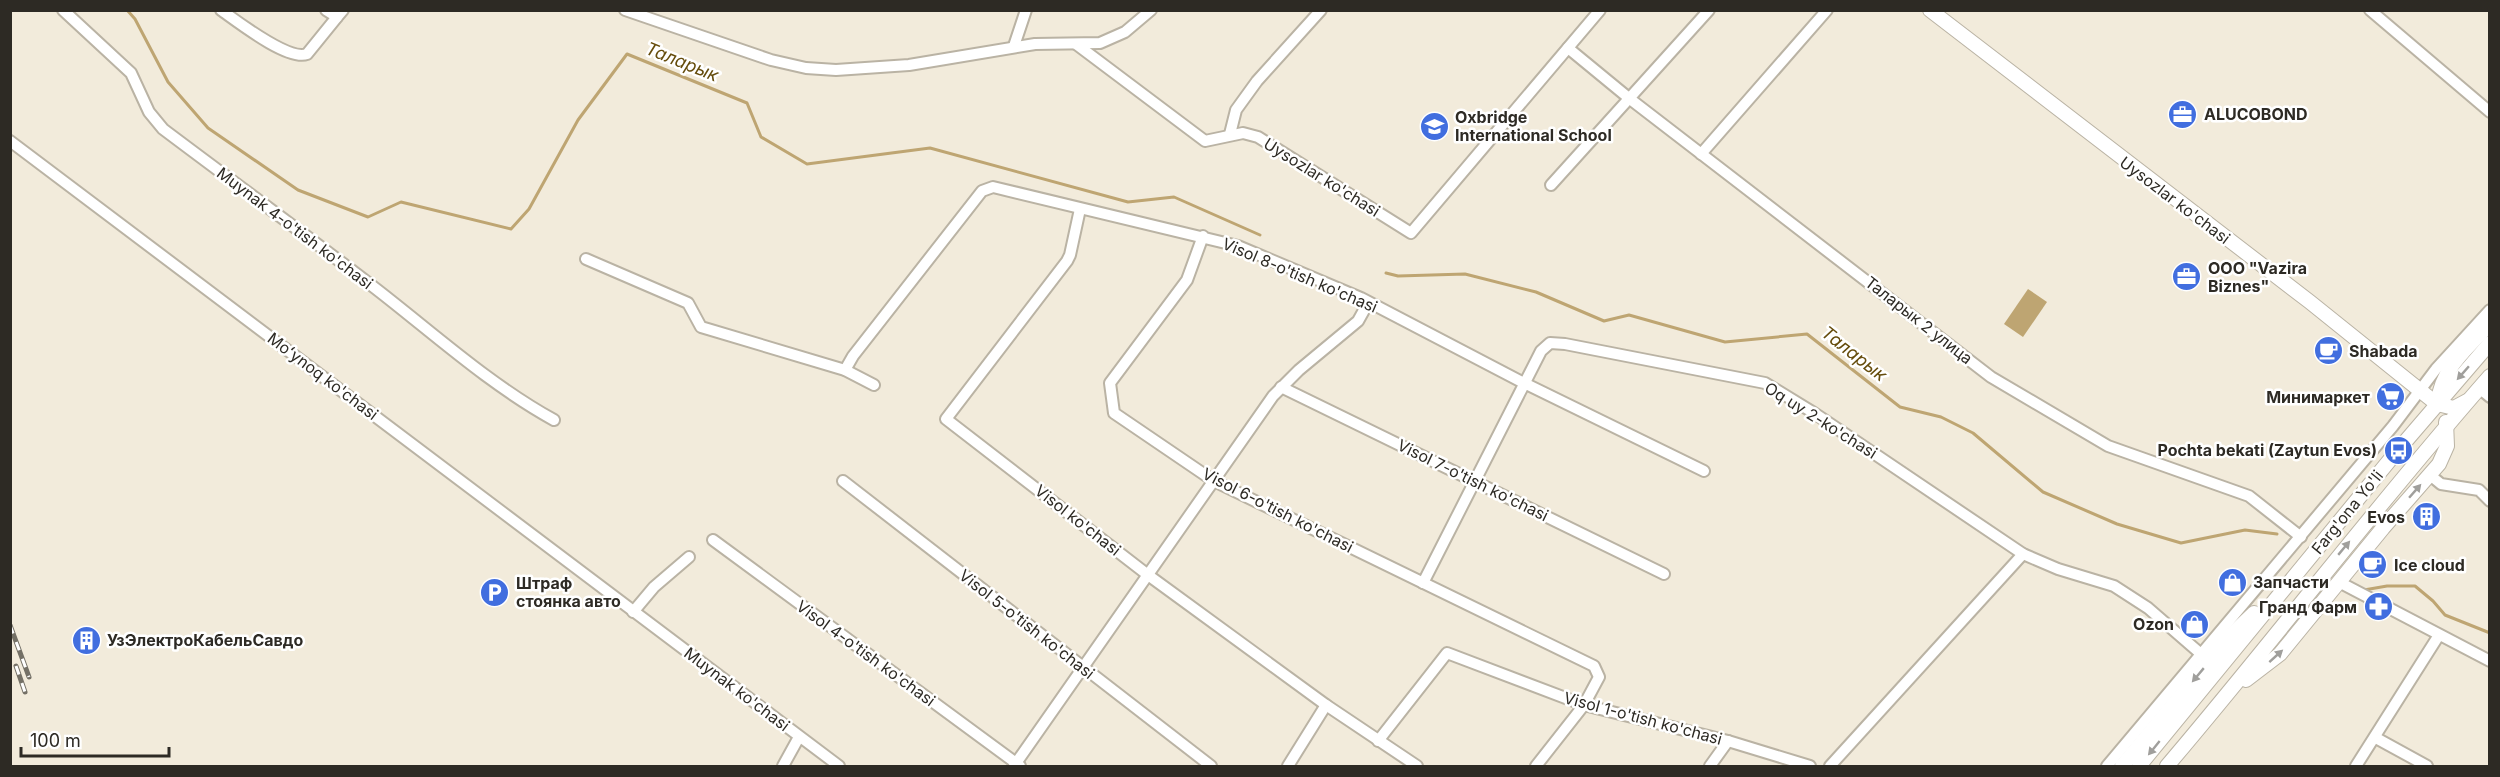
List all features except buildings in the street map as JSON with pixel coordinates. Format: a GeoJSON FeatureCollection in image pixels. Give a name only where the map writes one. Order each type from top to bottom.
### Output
{"type":"FeatureCollection","features":[{"type":"Feature","properties":{"kind":"main road","name":"Uysozlar ko'chasi"},"geometry":{"type":"LineString","coordinates":[[1930,10],[2438,404]]}},
{"type":"Feature","properties":{"kind":"main road"},"geometry":{"type":"LineString","coordinates":[[2230,692],[2280,654],[2430,475],[2445,453],[2448,439],[2447,425],[2438,404],[2441,384],[2449,369],[2490,324]]}},
{"type":"Feature","properties":{"kind":"main road","name":"Farg'ona Yo'li"},"geometry":{"type":"LineString","coordinates":[[2139,766],[2297,572],[2490,343]]}},
{"type":"Feature","properties":{"kind":"main road","name":"Farg'ona Yo'li"},"geometry":{"type":"LineString","coordinates":[[2167,766],[2230,692],[2326,569],[2467,401],[2484,392],[2490,376]]}},
{"type":"Feature","properties":{"kind":"main road"},"geometry":{"type":"LineString","coordinates":[[2438,404],[2454,408],[2467,401]]}},
{"type":"Feature","properties":{"kind":"main road"},"geometry":{"type":"LineString","coordinates":[[2122,766],[2232,634],[2297,572]]}},
{"type":"Feature","properties":{"kind":"street","name":"Muynak 4-o'tish ko'chasi"},"geometry":{"type":"LineString","coordinates":[[63,10],[132,73],[149,112],[163,129],[523,403],[554,420]]}},
{"type":"Feature","properties":{"kind":"street"},"geometry":{"type":"LineString","coordinates":[[221,10],[288,54],[302,56],[307,54],[340,14],[326,10]]}},
{"type":"Feature","properties":{"kind":"street"},"geometry":{"type":"LineString","coordinates":[[626,10],[771,60],[821,70],[909,65],[1014,46],[1076,44],[1109,40],[1125,32],[1151,10]]}},
{"type":"Feature","properties":{"kind":"street"},"geometry":{"type":"LineString","coordinates":[[1014,46],[1026,10]]}},
{"type":"Feature","properties":{"kind":"street"},"geometry":{"type":"LineString","coordinates":[[1230,134],[1236,110],[1257,81],[1321,10]]}},
{"type":"Feature","properties":{"kind":"street"},"geometry":{"type":"LineString","coordinates":[[1568,48],[1600,10]]}},
{"type":"Feature","properties":{"kind":"street"},"geometry":{"type":"LineString","coordinates":[[1551,185],[1709,10]]}},
{"type":"Feature","properties":{"kind":"street"},"geometry":{"type":"LineString","coordinates":[[1701,154],[1827,10]]}},
{"type":"Feature","properties":{"kind":"street"},"geometry":{"type":"LineString","coordinates":[[2370,10],[2490,112]]}},
{"type":"Feature","properties":{"kind":"street","name":"Uysozlar ko'chasi"},"geometry":{"type":"LineString","coordinates":[[1076,44],[1205,141],[1243,133],[1258,137],[1411,233],[1568,48]]}},
{"type":"Feature","properties":{"kind":"street","name":"Таларык 2 улица"},"geometry":{"type":"LineString","coordinates":[[1568,48],[1630,99],[1991,377],[2108,446],[2249,496],[2301,537]]}},
{"type":"Feature","properties":{"kind":"street","name":"Moʻynoq ko'chasi"},"geometry":{"type":"LineString","coordinates":[[10,141],[311,366],[633,612]]}},
{"type":"Feature","properties":{"kind":"street","name":"Visol 8-o'tish ko'chasi"},"geometry":{"type":"LineString","coordinates":[[845,370],[853,356],[982,191],[993,187],[1238,246],[1368,303],[1704,471]]}},
{"type":"Feature","properties":{"kind":"street","name":"Visol ko'chasi"},"geometry":{"type":"LineString","coordinates":[[1080,209],[1067,261],[946,419],[1148,575],[1326,705],[1415,766]]}},
{"type":"Feature","properties":{"kind":"street","name":"Visol 6-o'tish ko'chasi"},"geometry":{"type":"LineString","coordinates":[[1203,236],[1187,280],[1116,373],[1109,387],[1114,413],[1214,481],[1594,666],[1599,673],[1598,681],[1584,705]]}},
{"type":"Feature","properties":{"kind":"street"},"geometry":{"type":"LineString","coordinates":[[586,259],[688,303],[701,327],[845,370],[874,385]]}},
{"type":"Feature","properties":{"kind":"street"},"geometry":{"type":"LineString","coordinates":[[1016,766],[1281,387],[1358,321],[1368,303]]}},
{"type":"Feature","properties":{"kind":"street","name":"Farg'ona Yo'li"},"geometry":{"type":"LineString","coordinates":[[2107,766],[2301,537],[2420,390],[2490,310]]}},
{"type":"Feature","properties":{"kind":"street","name":"Oq uy 2-ko'chasi"},"geometry":{"type":"LineString","coordinates":[[1423,583],[1524,383],[1541,351],[1550,343],[1765,383],[1814,413],[2023,554],[2058,569],[2114,586],[2148,608],[2201,654]]}},
{"type":"Feature","properties":{"kind":"street","name":"Visol 7-o'tish ko'chasi"},"geometry":{"type":"LineString","coordinates":[[1281,387],[1664,574]]}},
{"type":"Feature","properties":{"kind":"street"},"geometry":{"type":"LineString","coordinates":[[2430,475],[2442,484],[2479,490],[2490,501]]}},
{"type":"Feature","properties":{"kind":"street","name":"Visol 5-o'tish ko'chasi"},"geometry":{"type":"LineString","coordinates":[[843,481],[1211,766]]}},
{"type":"Feature","properties":{"kind":"street","name":"Visol 4-o'tish ko'chasi"},"geometry":{"type":"LineString","coordinates":[[713,540],[1016,766]]}},
{"type":"Feature","properties":{"kind":"street"},"geometry":{"type":"LineString","coordinates":[[1830,766],[2023,554]]}},
{"type":"Feature","properties":{"kind":"street"},"geometry":{"type":"LineString","coordinates":[[633,612],[654,587],[688,556]]}},
{"type":"Feature","properties":{"kind":"street"},"geometry":{"type":"LineString","coordinates":[[2339,582],[2490,661]]}},
{"type":"Feature","properties":{"kind":"street","name":"Muynak ko'chasi"},"geometry":{"type":"LineString","coordinates":[[633,612],[839,766]]}},
{"type":"Feature","properties":{"kind":"street"},"geometry":{"type":"LineString","coordinates":[[2356,766],[2376,738],[2439,635]]}},
{"type":"Feature","properties":{"kind":"street","name":"Visol 1-o'tish ko'chasi"},"geometry":{"type":"LineString","coordinates":[[1378,741],[1447,653],[1584,705],[1728,741],[1810,766]]}},
{"type":"Feature","properties":{"kind":"street"},"geometry":{"type":"LineString","coordinates":[[1288,766],[1326,705]]}},
{"type":"Feature","properties":{"kind":"street"},"geometry":{"type":"LineString","coordinates":[[1536,766],[1584,705]]}},
{"type":"Feature","properties":{"kind":"street"},"geometry":{"type":"LineString","coordinates":[[783,766],[799,737]]}},
{"type":"Feature","properties":{"kind":"street"},"geometry":{"type":"LineString","coordinates":[[2376,738],[2427,766]]}},
{"type":"Feature","properties":{"kind":"street"},"geometry":{"type":"LineString","coordinates":[[1710,766],[1728,741]]}},
{"type":"Feature","properties":{"kind":"shaded area"},"geometry":{"type":"Polygon","coordinates":[[[2028,289],[2047,302],[2023,337],[2004,324],[2028,289]]]}},
{"type":"Feature","properties":{"kind":"waterway","name":"Таларык"},"geometry":{"type":"LineString","coordinates":[[127,10],[135,19],[168,82],[208,128],[298,190],[368,217],[401,202],[511,229],[529,209],[578,120],[627,54],[747,103],[761,137],[807,164],[930,148],[1128,202],[1174,197],[1260,235]]}},
{"type":"Feature","properties":{"kind":"waterway","name":"Таларык"},"geometry":{"type":"LineString","coordinates":[[1386,273],[1398,276],[1465,274],[1536,292],[1604,321],[1629,315],[1725,342],[1807,334],[1900,407],[1941,417],[1973,433],[2043,492],[2117,524],[2181,543],[2245,530],[2277,534]]}},
{"type":"Feature","properties":{"kind":"waterway","name":"Таларык"},"geometry":{"type":"LineString","coordinates":[[2364,590],[2387,586],[2415,586],[2445,615],[2490,633]]}},
{"type":"Feature","properties":{"kind":"railway"},"geometry":{"type":"LineString","coordinates":[[10,625],[29,677]]}},
{"type":"Feature","properties":{"kind":"railway"},"geometry":{"type":"LineString","coordinates":[[16,666],[25,692]]}},
{"type":"Feature","properties":{"kind":"place","name":"ALUCOBOND"},"geometry":{"type":"Point","coordinates":[2183,114]}},
{"type":"Feature","properties":{"kind":"place","name":"Oxbridge International School"},"geometry":{"type":"Point","coordinates":[1434,126]}},
{"type":"Feature","properties":{"kind":"place","name":"OOO \"Vazira Biznes\""},"geometry":{"type":"Point","coordinates":[2187,277]}},
{"type":"Feature","properties":{"kind":"place","name":"Shabada"},"geometry":{"type":"Point","coordinates":[2328,351]}},
{"type":"Feature","properties":{"kind":"place","name":"Минимаркет"},"geometry":{"type":"Point","coordinates":[2391,397]}},
{"type":"Feature","properties":{"kind":"place","name":"Pochta bekati (Zaytun Evos)"},"geometry":{"type":"Point","coordinates":[2398,450]}},
{"type":"Feature","properties":{"kind":"place","name":"Evos"},"geometry":{"type":"Point","coordinates":[2426,517]}},
{"type":"Feature","properties":{"kind":"place","name":"Ice cloud"},"geometry":{"type":"Point","coordinates":[2373,565]}},
{"type":"Feature","properties":{"kind":"place","name":"Запчасти"},"geometry":{"type":"Point","coordinates":[2232,582]}},
{"type":"Feature","properties":{"kind":"place","name":"Штраф стоянка авто"},"geometry":{"type":"Point","coordinates":[495,592]}},
{"type":"Feature","properties":{"kind":"place","name":"Гранд Фарм"},"geometry":{"type":"Point","coordinates":[2378,607]}},
{"type":"Feature","properties":{"kind":"place","name":"Ozon"},"geometry":{"type":"Point","coordinates":[2195,624]}},
{"type":"Feature","properties":{"kind":"place","name":"УзЭлектроКабельСавдо"},"geometry":{"type":"Point","coordinates":[86,640]}}]}
